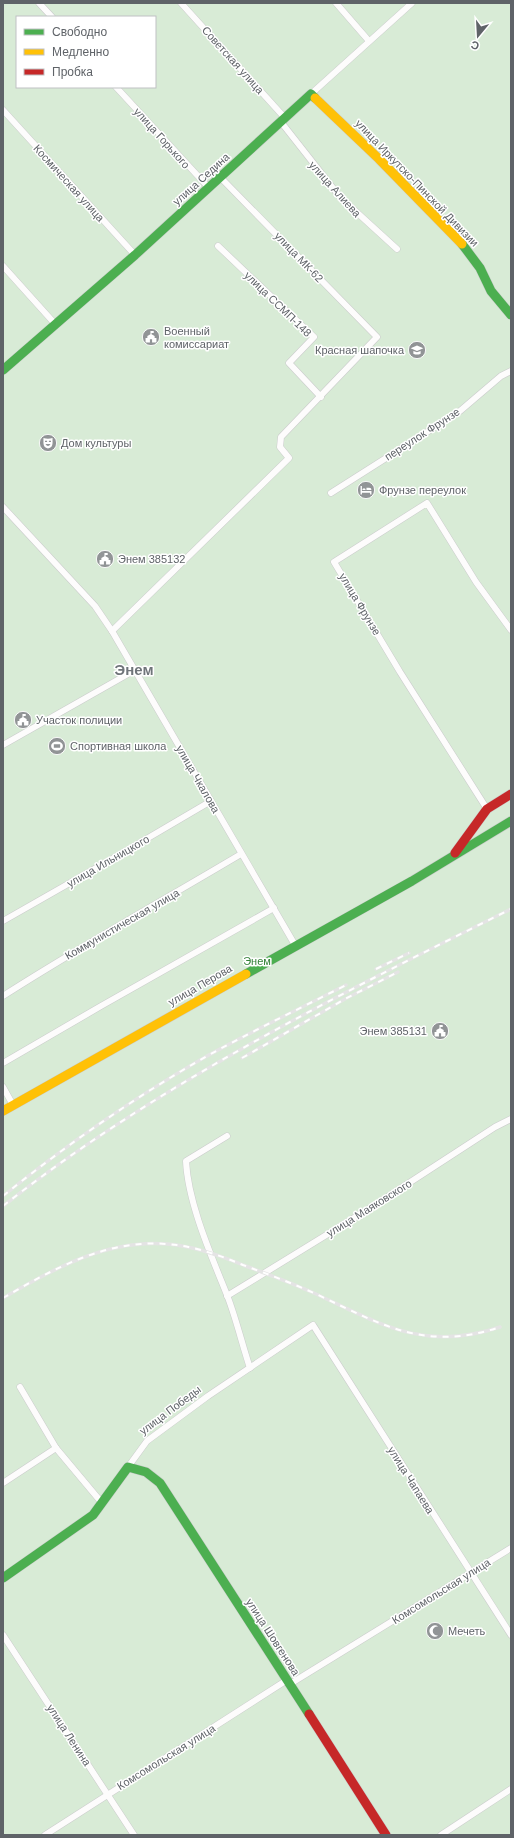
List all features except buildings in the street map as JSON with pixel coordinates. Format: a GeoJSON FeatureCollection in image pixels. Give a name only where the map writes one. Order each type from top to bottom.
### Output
{"type":"FeatureCollection","features":[{"type":"Feature","properties":{"kind":"main road","name":"улица Седина"},"geometry":{"type":"LineString","coordinates":[[3,370],[135,255],[311,94]]}},
{"type":"Feature","properties":{"kind":"main road","name":"улица Иркутско-Пинской Дивизии"},"geometry":{"type":"LineString","coordinates":[[311,94],[379,159],[468,250],[492,290],[511,315]]}},
{"type":"Feature","properties":{"kind":"main road","name":"улица Перова"},"geometry":{"type":"LineString","coordinates":[[452,857],[468,838],[487,809],[511,794]]}},
{"type":"Feature","properties":{"kind":"main road","name":"улица Перова"},"geometry":{"type":"LineString","coordinates":[[3,1111],[452,857],[511,821]]}},
{"type":"Feature","properties":{"kind":"main road","name":"улица Победы"},"geometry":{"type":"LineString","coordinates":[[3,1578],[93,1515],[128,1467]]}},
{"type":"Feature","properties":{"kind":"main road","name":"улица Шовгенова"},"geometry":{"type":"LineString","coordinates":[[128,1467],[140,1469],[150,1473],[160,1482],[386,1835]]}},
{"type":"Feature","properties":{"kind":"street"},"geometry":{"type":"LineString","coordinates":[[39,3],[51,16]]}},
{"type":"Feature","properties":{"kind":"street","name":"Советская улица"},"geometry":{"type":"LineString","coordinates":[[181,3],[283,120]]}},
{"type":"Feature","properties":{"kind":"street"},"geometry":{"type":"LineString","coordinates":[[336,3],[369,41]]}},
{"type":"Feature","properties":{"kind":"street","name":"улица Седина"},"geometry":{"type":"LineString","coordinates":[[311,94],[412,3]]}},
{"type":"Feature","properties":{"kind":"street","name":"улица Горького"},"geometry":{"type":"LineString","coordinates":[[117,88],[209,188]]}},
{"type":"Feature","properties":{"kind":"street","name":"Космическая улица"},"geometry":{"type":"LineString","coordinates":[[3,110],[135,255]]}},
{"type":"Feature","properties":{"kind":"street","name":"улица Алиева"},"geometry":{"type":"LineString","coordinates":[[283,120],[340,197],[397,249]]}},
{"type":"Feature","properties":{"kind":"street","name":"улица МК-62"},"geometry":{"type":"LineString","coordinates":[[220,177],[377,337],[321,397]]}},
{"type":"Feature","properties":{"kind":"street","name":"улица ССМП-148"},"geometry":{"type":"LineString","coordinates":[[218,246],[314,337],[289,363],[321,397]]}},
{"type":"Feature","properties":{"kind":"street"},"geometry":{"type":"LineString","coordinates":[[3,266],[56,325]]}},
{"type":"Feature","properties":{"kind":"street","name":"переулок Фрунзе"},"geometry":{"type":"LineString","coordinates":[[331,493],[460,411],[501,376],[511,371]]}},
{"type":"Feature","properties":{"kind":"street"},"geometry":{"type":"LineString","coordinates":[[112,631],[288,458],[280,447],[281,437],[288,428],[321,397]]}},
{"type":"Feature","properties":{"kind":"street","name":"улица Фрунзе"},"geometry":{"type":"LineString","coordinates":[[487,809],[400,672],[334,562],[427,502],[476,582],[511,630]]}},
{"type":"Feature","properties":{"kind":"street","name":"улица Чкалова"},"geometry":{"type":"LineString","coordinates":[[3,507],[95,606],[112,631],[295,945]]}},
{"type":"Feature","properties":{"kind":"street"},"geometry":{"type":"LineString","coordinates":[[3,745],[135,670]]}},
{"type":"Feature","properties":{"kind":"street","name":"улица Ильницкого"},"geometry":{"type":"LineString","coordinates":[[3,920],[131,848],[211,800]]}},
{"type":"Feature","properties":{"kind":"street","name":"Коммунистическая улица"},"geometry":{"type":"LineString","coordinates":[[3,996],[72,952],[127,922],[241,854]]}},
{"type":"Feature","properties":{"kind":"street"},"geometry":{"type":"LineString","coordinates":[[3,1064],[100,1006],[274,908]]}},
{"type":"Feature","properties":{"kind":"street"},"geometry":{"type":"LineString","coordinates":[[3,1087],[13,1105]]}},
{"type":"Feature","properties":{"kind":"street","name":"улица Маяковского"},"geometry":{"type":"LineString","coordinates":[[227,1296],[375,1205],[495,1127],[511,1119]]}},
{"type":"Feature","properties":{"kind":"street"},"geometry":{"type":"LineString","coordinates":[[228,1136],[186,1161],[187,1181],[212,1262],[227,1296],[250,1368]]}},
{"type":"Feature","properties":{"kind":"street","name":"улица Победы"},"geometry":{"type":"LineString","coordinates":[[128,1467],[147,1441],[313,1325]]}},
{"type":"Feature","properties":{"kind":"street","name":"улица Чапаева"},"geometry":{"type":"LineString","coordinates":[[313,1325],[511,1635]]}},
{"type":"Feature","properties":{"kind":"street"},"geometry":{"type":"LineString","coordinates":[[20,1386],[56,1448],[102,1503]]}},
{"type":"Feature","properties":{"kind":"street"},"geometry":{"type":"LineString","coordinates":[[3,1483],[56,1448]]}},
{"type":"Feature","properties":{"kind":"street","name":"Комсомольская улица"},"geometry":{"type":"LineString","coordinates":[[45,1835],[107,1794],[288,1682],[511,1548]]}},
{"type":"Feature","properties":{"kind":"street","name":"улица Ленина"},"geometry":{"type":"LineString","coordinates":[[3,1635],[134,1835]]}},
{"type":"Feature","properties":{"kind":"street"},"geometry":{"type":"LineString","coordinates":[[441,1835],[511,1789]]}},
{"type":"Feature","properties":{"kind":"green space","name":"Энем"},"geometry":{"type":"Polygon","coordinates":[[[3,3],[511,3],[511,1835],[3,1835],[3,3]]]}},
{"type":"Feature","properties":{"kind":"railway"},"geometry":{"type":"LineString","coordinates":[[3,1206],[62,1162],[123,1120],[186,1081],[314,1009],[511,909]]}},
{"type":"Feature","properties":{"kind":"railway"},"geometry":{"type":"LineString","coordinates":[[376,969],[409,953]]}},
{"type":"Feature","properties":{"kind":"railway"},"geometry":{"type":"LineString","coordinates":[[242,1058],[345,999],[398,972]]}},
{"type":"Feature","properties":{"kind":"railway"},"geometry":{"type":"LineString","coordinates":[[3,1196],[50,1159],[99,1124],[174,1075],[236,1040],[346,985]]}},
{"type":"Feature","properties":{"kind":"railway"},"geometry":{"type":"LineString","coordinates":[[3,1298],[61,1267],[102,1251],[123,1246],[167,1244],[197,1249],[225,1258],[298,1286],[362,1316],[405,1332],[427,1336],[449,1337],[474,1334],[500,1327]]}},
{"type":"Feature","properties":{"kind":"traffic: fast"},"geometry":{"type":"LineString","coordinates":[[3,370],[135,255],[311,94],[315,98]]}},
{"type":"Feature","properties":{"kind":"traffic: fast"},"geometry":{"type":"LineString","coordinates":[[462,244],[480,268],[491,291],[511,315]]}},
{"type":"Feature","properties":{"kind":"traffic: fast"},"geometry":{"type":"LineString","coordinates":[[246,974],[412,881],[511,821]]}},
{"type":"Feature","properties":{"kind":"traffic: fast"},"geometry":{"type":"LineString","coordinates":[[3,1578],[93,1515],[128,1467],[146,1472],[160,1483],[309,1714]]}},
{"type":"Feature","properties":{"kind":"traffic: slow"},"geometry":{"type":"LineString","coordinates":[[315,98],[379,159],[462,244]]}},
{"type":"Feature","properties":{"kind":"traffic: slow"},"geometry":{"type":"LineString","coordinates":[[3,1111],[246,974]]}},
{"type":"Feature","properties":{"kind":"traffic: jam"},"geometry":{"type":"LineString","coordinates":[[455,853],[487,809],[511,794]]}},
{"type":"Feature","properties":{"kind":"traffic: jam"},"geometry":{"type":"LineString","coordinates":[[309,1714],[386,1835]]}},
{"type":"Feature","properties":{"kind":"place","name":"Военный комиссариат"},"geometry":{"type":"Point","coordinates":[151,337]}},
{"type":"Feature","properties":{"kind":"place","name":"Красная шапочка"},"geometry":{"type":"Point","coordinates":[417,350]}},
{"type":"Feature","properties":{"kind":"place","name":"Дом культуры"},"geometry":{"type":"Point","coordinates":[48,443]}},
{"type":"Feature","properties":{"kind":"place","name":"Фрунзе переулок"},"geometry":{"type":"Point","coordinates":[366,490]}},
{"type":"Feature","properties":{"kind":"place","name":"Энем 385132"},"geometry":{"type":"Point","coordinates":[105,559]}},
{"type":"Feature","properties":{"kind":"place","name":"Участок полиции"},"geometry":{"type":"Point","coordinates":[23,720]}},
{"type":"Feature","properties":{"kind":"place","name":"Спортивная школа"},"geometry":{"type":"Point","coordinates":[57,746]}},
{"type":"Feature","properties":{"kind":"place","name":"Энем 385131"},"geometry":{"type":"Point","coordinates":[440,1031]}},
{"type":"Feature","properties":{"kind":"place","name":"Мечеть"},"geometry":{"type":"Point","coordinates":[435,1631]}},
{"type":"Feature","properties":{"kind":"district","name":"Энем"},"geometry":{"type":"Point","coordinates":[134,669]}}]}
